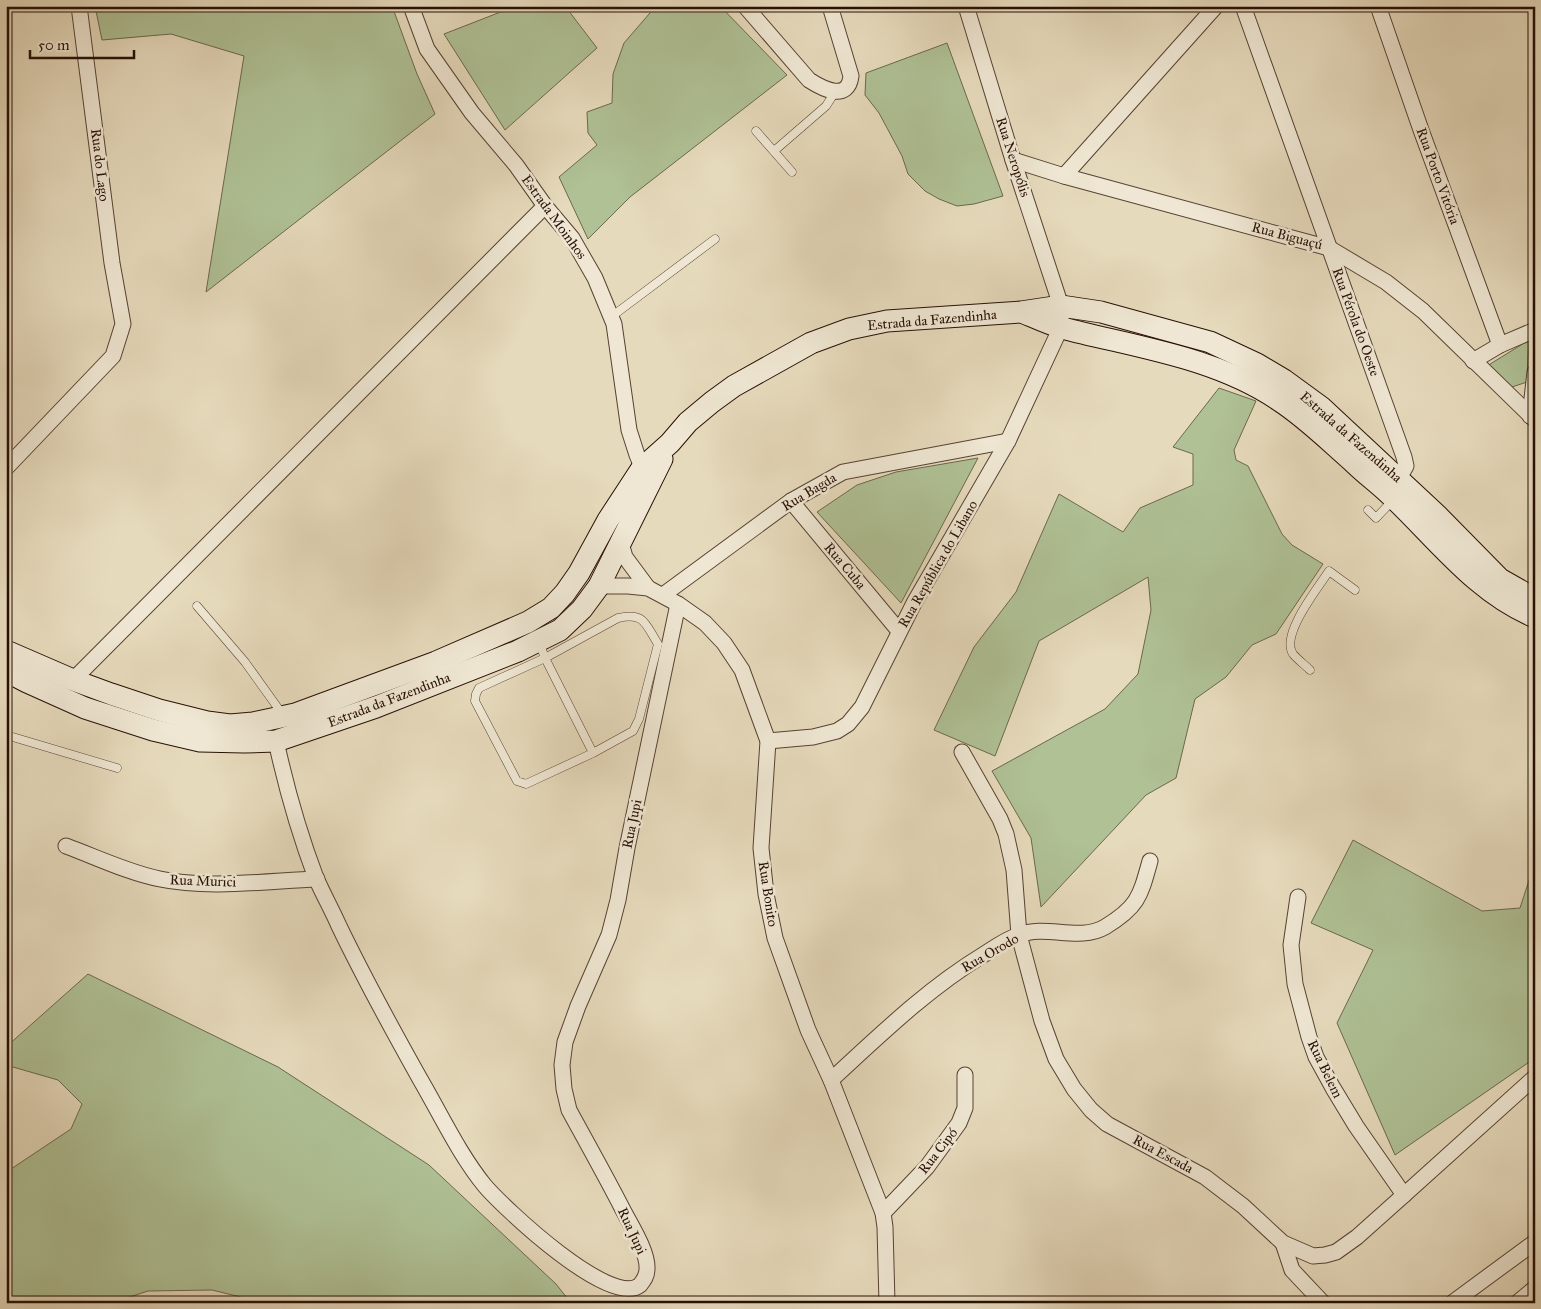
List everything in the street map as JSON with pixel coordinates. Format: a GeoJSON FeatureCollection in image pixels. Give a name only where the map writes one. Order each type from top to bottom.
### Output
{"type":"FeatureCollection","features":[{"type":"Feature","properties":{"kind":"main road","name":"Estrada da Fazendinha"},"geometry":{"type":"LineString","coordinates":[[6,671],[85,708],[153,730],[200,741],[276,741],[542,650],[582,609],[598,586],[621,543],[646,475],[688,422],[734,386],[811,343],[848,328],[887,321],[1021,312],[1061,317],[1144,347],[1198,362],[1250,384],[1279,400],[1393,489],[1500,579],[1535,599]]}},
{"type":"Feature","properties":{"kind":"main road","name":"Estrada da Fazendinha"},"geometry":{"type":"LineString","coordinates":[[6,651],[74,680],[159,710],[206,722],[230,725],[253,723],[284,716],[436,662],[528,622],[551,608],[565,593],[579,573],[627,489],[646,475]]}},
{"type":"Feature","properties":{"kind":"main road","name":"Estrada da Fazendinha"},"geometry":{"type":"LineString","coordinates":[[1393,489],[1466,570],[1495,594],[1535,617]]}},
{"type":"Feature","properties":{"kind":"street","name":"Rua do Lago"},"geometry":{"type":"LineString","coordinates":[[6,468],[113,356],[123,324],[112,263],[79,6]]}},
{"type":"Feature","properties":{"kind":"street","name":"Estrada Moinhos"},"geometry":{"type":"LineString","coordinates":[[410,6],[427,49],[472,114],[516,165],[545,206],[572,238],[595,278],[614,324],[630,430],[636,455],[646,475]]}},
{"type":"Feature","properties":{"kind":"street"},"geometry":{"type":"LineString","coordinates":[[745,6],[809,80],[823,89],[835,92],[848,85],[851,76],[830,6]]}},
{"type":"Feature","properties":{"kind":"street","name":"Rua Neropólis"},"geometry":{"type":"LineString","coordinates":[[966,6],[1061,317]]}},
{"type":"Feature","properties":{"kind":"street"},"geometry":{"type":"LineString","coordinates":[[1064,176],[1216,6]]}},
{"type":"Feature","properties":{"kind":"street","name":"Rua Pérola do Oeste"},"geometry":{"type":"LineString","coordinates":[[1244,6],[1404,457],[1406,466],[1393,489]]}},
{"type":"Feature","properties":{"kind":"street","name":"Rua Porto Vitória"},"geometry":{"type":"LineString","coordinates":[[1378,6],[1424,139],[1500,345]]}},
{"type":"Feature","properties":{"kind":"street","name":"Rua Biguaçú"},"geometry":{"type":"LineString","coordinates":[[1013,160],[1064,176],[1329,248],[1386,282],[1423,311],[1532,418]]}},
{"type":"Feature","properties":{"kind":"street"},"geometry":{"type":"LineString","coordinates":[[74,680],[545,206]]}},
{"type":"Feature","properties":{"kind":"street","name":"Rua República do Libano"},"geometry":{"type":"LineString","coordinates":[[768,741],[813,737],[837,731],[848,724],[862,707],[873,688],[899,631],[1008,441],[1061,317]]}},
{"type":"Feature","properties":{"kind":"street"},"geometry":{"type":"LineString","coordinates":[[1473,361],[1500,345],[1535,330]]}},
{"type":"Feature","properties":{"kind":"street"},"geometry":{"type":"LineString","coordinates":[[1532,418],[1535,372]]}},
{"type":"Feature","properties":{"kind":"street","name":"Rua Bagda"},"geometry":{"type":"LineString","coordinates":[[663,595],[791,501],[843,472],[1008,441]]}},
{"type":"Feature","properties":{"kind":"street","name":"Rua Cuba"},"geometry":{"type":"LineString","coordinates":[[791,501],[899,631]]}},
{"type":"Feature","properties":{"kind":"street"},"geometry":{"type":"LineString","coordinates":[[621,543],[625,557],[648,588]]}},
{"type":"Feature","properties":{"kind":"street"},"geometry":{"type":"LineString","coordinates":[[598,586],[648,588]]}},
{"type":"Feature","properties":{"kind":"street","name":"Rua Bonito"},"geometry":{"type":"LineString","coordinates":[[648,588],[678,604],[705,623],[724,643],[742,670],[768,741],[761,848],[766,894],[775,938],[808,1030],[831,1080],[883,1214]]}},
{"type":"Feature","properties":{"kind":"street","name":"Rua Jupi"},"geometry":{"type":"LineString","coordinates":[[276,741],[285,781],[317,879],[355,960],[466,1159],[484,1184],[536,1238],[601,1285],[624,1292],[633,1291],[646,1276],[648,1268],[645,1257],[636,1235],[569,1110],[564,1088],[562,1065],[565,1042],[578,1006],[609,936],[678,604]]}},
{"type":"Feature","properties":{"kind":"street","name":"Rua Escada"},"geometry":{"type":"LineString","coordinates":[[962,752],[1000,819],[1006,834],[1014,870],[1019,934],[1042,1020],[1056,1059],[1074,1089],[1091,1110],[1107,1124],[1205,1177],[1243,1206],[1284,1243],[1314,1256],[1325,1256],[1336,1252],[1357,1237],[1404,1196],[1535,1077]]}},
{"type":"Feature","properties":{"kind":"street","name":"Rua Murici"},"geometry":{"type":"LineString","coordinates":[[66,846],[158,879],[203,883],[317,879]]}},
{"type":"Feature","properties":{"kind":"street","name":"Rua Orodo"},"geometry":{"type":"LineString","coordinates":[[831,1080],[890,1025],[961,969],[1019,934],[1041,931],[1091,932],[1103,928],[1135,904],[1142,891],[1150,861]]}},
{"type":"Feature","properties":{"kind":"street","name":"Rua Belem"},"geometry":{"type":"LineString","coordinates":[[1298,897],[1291,945],[1295,984],[1309,1037],[1332,1088],[1404,1196]]}},
{"type":"Feature","properties":{"kind":"street","name":"Rua Cipó"},"geometry":{"type":"LineString","coordinates":[[883,1214],[927,1166],[959,1123],[965,1108],[965,1075]]}},
{"type":"Feature","properties":{"kind":"street"},"geometry":{"type":"LineString","coordinates":[[883,1214],[886,1227],[887,1303]]}},
{"type":"Feature","properties":{"kind":"street"},"geometry":{"type":"LineString","coordinates":[[1452,1303],[1535,1242]]}},
{"type":"Feature","properties":{"kind":"street"},"geometry":{"type":"LineString","coordinates":[[1284,1243],[1292,1270],[1323,1303]]}},
{"type":"Feature","properties":{"kind":"street"},"geometry":{"type":"LineString","coordinates":[[1518,1303],[1535,1288]]}},
{"type":"Feature","properties":{"kind":"lane"},"geometry":{"type":"LineString","coordinates":[[774,151],[826,106],[835,92]]}},
{"type":"Feature","properties":{"kind":"lane"},"geometry":{"type":"LineString","coordinates":[[756,131],[792,172]]}},
{"type":"Feature","properties":{"kind":"lane"},"geometry":{"type":"LineString","coordinates":[[611,317],[715,239]]}},
{"type":"Feature","properties":{"kind":"lane"},"geometry":{"type":"LineString","coordinates":[[1368,510],[1376,518],[1393,489]]}},
{"type":"Feature","properties":{"kind":"lane"},"geometry":{"type":"LineString","coordinates":[[1310,670],[1292,653],[1290,642],[1292,630],[1330,571],[1355,590]]}},
{"type":"Feature","properties":{"kind":"lane"},"geometry":{"type":"LineString","coordinates":[[197,606],[246,662],[284,716]]}},
{"type":"Feature","properties":{"kind":"lane"},"geometry":{"type":"LineString","coordinates":[[631,615],[642,619],[658,644],[637,725],[632,731],[593,753],[526,784],[517,782],[475,701],[479,688],[542,650],[618,618],[631,615]]}},
{"type":"Feature","properties":{"kind":"lane"},"geometry":{"type":"LineString","coordinates":[[542,650],[593,753]]}},
{"type":"Feature","properties":{"kind":"lane"},"geometry":{"type":"LineString","coordinates":[[6,735],[117,768]]}},
{"type":"Feature","properties":{"kind":"green space"},"geometry":{"type":"Polygon","coordinates":[[[95,6],[392,6],[417,74],[435,114],[206,292],[244,56],[171,34],[102,40],[95,6]]]}},
{"type":"Feature","properties":{"kind":"green space"},"geometry":{"type":"Polygon","coordinates":[[[516,6],[565,6],[597,48],[505,130],[444,34],[516,6]]]}},
{"type":"Feature","properties":{"kind":"green space"},"geometry":{"type":"Polygon","coordinates":[[[656,6],[720,6],[787,75],[630,197],[588,239],[559,177],[597,145],[588,133],[587,112],[612,103],[613,74],[624,43],[656,6]]]}},
{"type":"Feature","properties":{"kind":"green space"},"geometry":{"type":"Polygon","coordinates":[[[947,43],[1003,196],[974,204],[957,206],[925,191],[908,174],[902,156],[879,113],[865,95],[866,73],[947,43]]]}},
{"type":"Feature","properties":{"kind":"green space"},"geometry":{"type":"Polygon","coordinates":[[[1529,340],[1527,382],[1509,388],[1487,366],[1529,340]]]}},
{"type":"Feature","properties":{"kind":"green space"},"geometry":{"type":"Polygon","coordinates":[[[1219,388],[1256,401],[1234,450],[1236,460],[1248,466],[1282,534],[1292,545],[1323,564],[1276,634],[1252,645],[1226,677],[1195,699],[1176,778],[1146,795],[1041,907],[1031,838],[992,771],[1105,709],[1138,674],[1151,610],[1148,577],[1039,641],[995,756],[934,730],[974,647],[1016,592],[1059,494],[1123,532],[1140,508],[1193,485],[1193,454],[1173,447],[1219,388]]]}},
{"type":"Feature","properties":{"kind":"green space"},"geometry":{"type":"Polygon","coordinates":[[[978,458],[901,603],[817,512],[857,485],[896,472],[978,458]]]}},
{"type":"Feature","properties":{"kind":"green space"},"geometry":{"type":"Polygon","coordinates":[[[1353,840],[1482,911],[1520,908],[1535,862],[1535,1058],[1395,1155],[1337,1023],[1373,950],[1311,923],[1353,840]]]}},
{"type":"Feature","properties":{"kind":"green space"},"geometry":{"type":"Polygon","coordinates":[[[88,974],[278,1067],[429,1165],[556,1284],[571,1303],[265,1303],[212,1290],[148,1291],[111,1303],[6,1303],[6,1174],[71,1129],[82,1104],[58,1080],[6,1065],[6,1047],[88,974]]]}}]}
